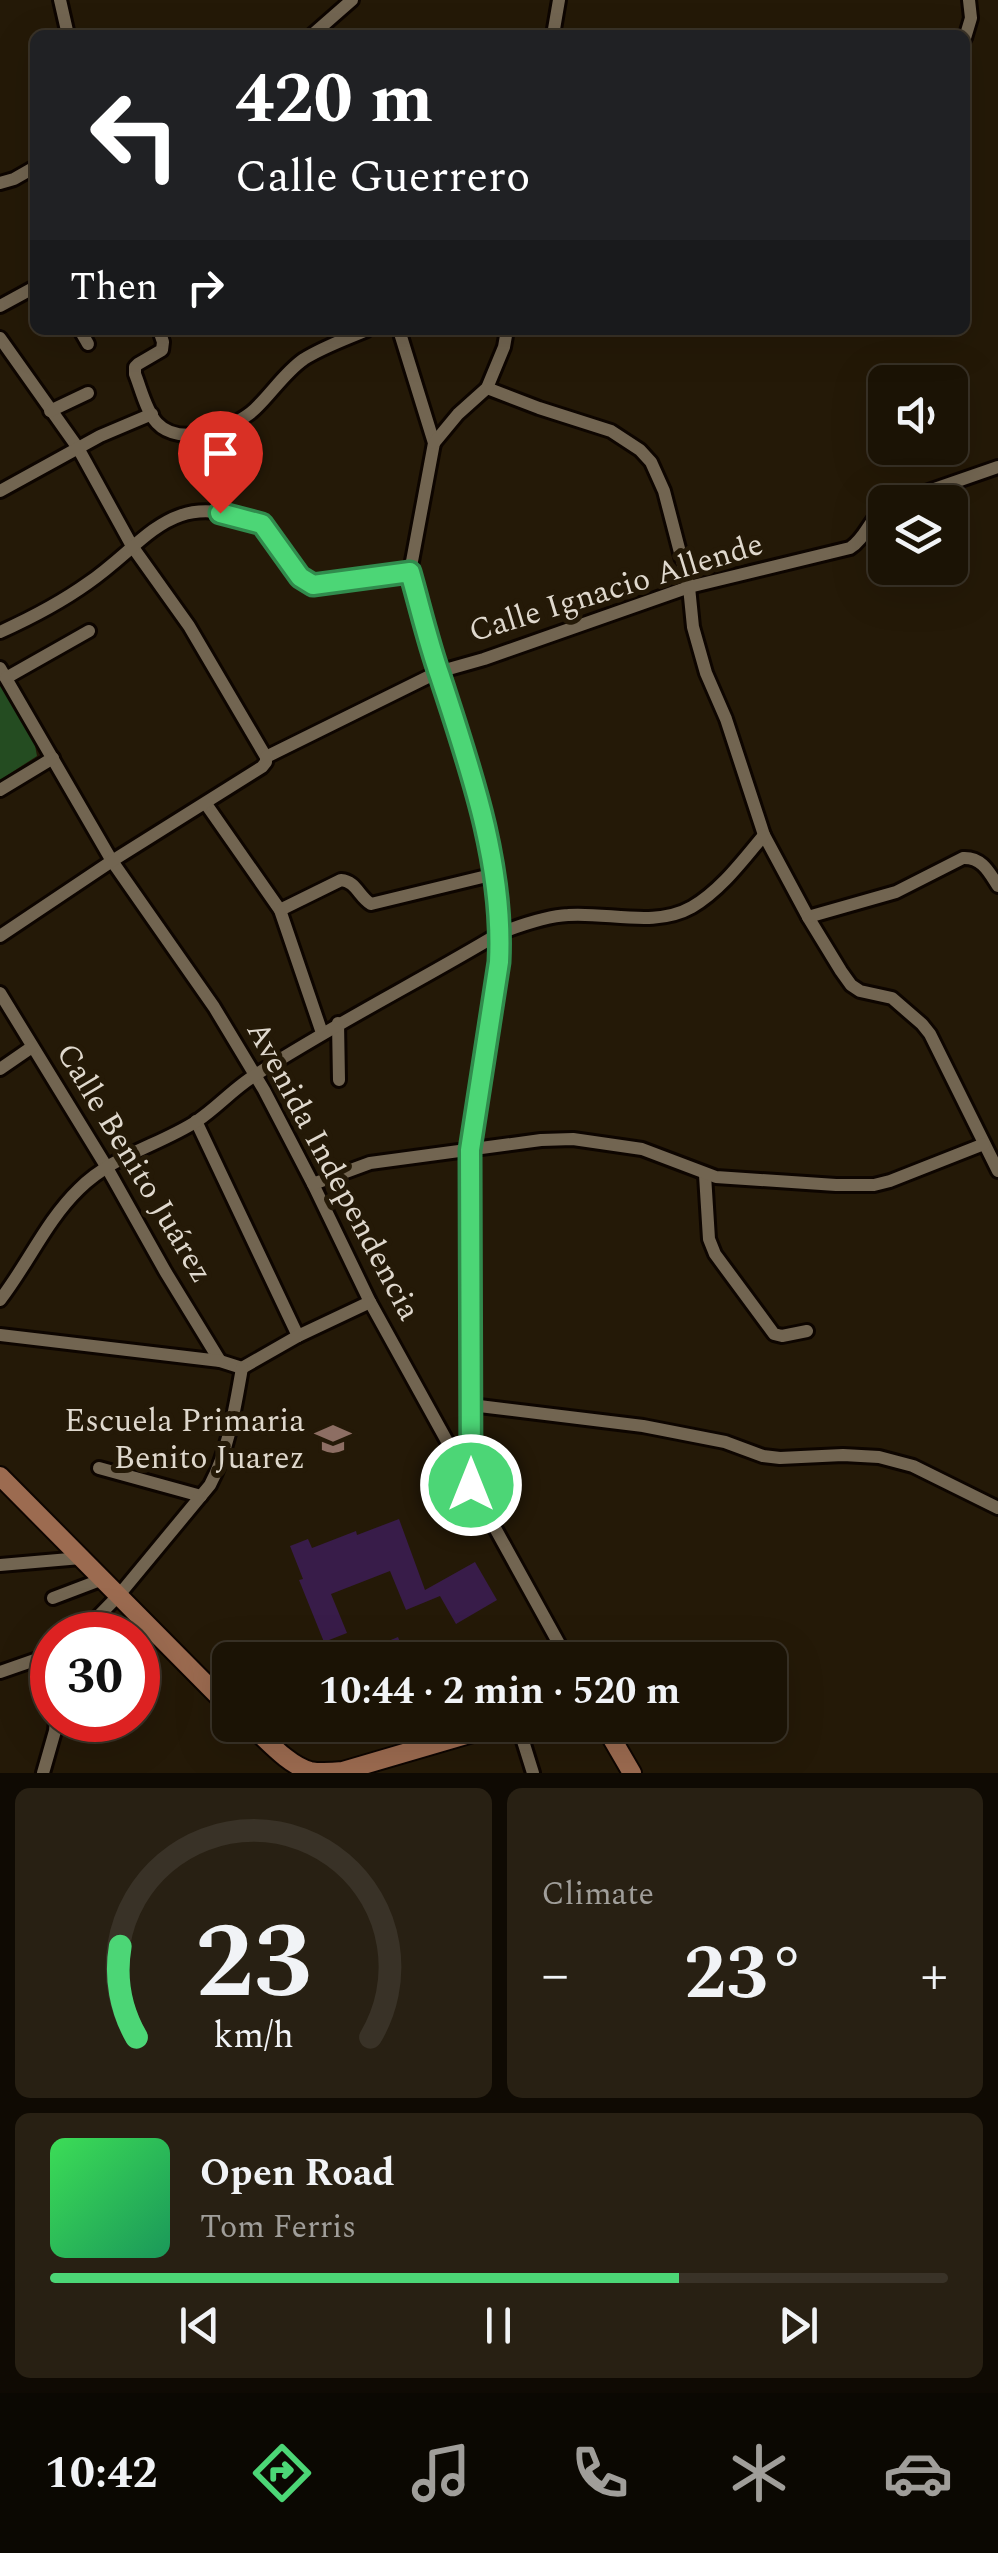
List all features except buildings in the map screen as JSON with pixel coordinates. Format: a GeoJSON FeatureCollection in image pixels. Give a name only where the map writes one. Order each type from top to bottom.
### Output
{"type":"FeatureCollection","features":[{"type":"Feature","properties":{"kind":"main road"},"geometry":{"type":"LineString","coordinates":[[0,1476],[212,1691]]}},
{"type":"Feature","properties":{"kind":"main road"},"geometry":{"type":"LineString","coordinates":[[270,1742],[309,1771],[331,1773],[442,1742]]}},
{"type":"Feature","properties":{"kind":"main road"},"geometry":{"type":"LineString","coordinates":[[614,1742],[632,1773]]}},
{"type":"Feature","properties":{"kind":"street"},"geometry":{"type":"LineString","coordinates":[[60,0],[67,30]]}},
{"type":"Feature","properties":{"kind":"street"},"geometry":{"type":"LineString","coordinates":[[318,30],[352,0]]}},
{"type":"Feature","properties":{"kind":"street"},"geometry":{"type":"LineString","coordinates":[[554,30],[558,0]]}},
{"type":"Feature","properties":{"kind":"street"},"geometry":{"type":"LineString","coordinates":[[967,30],[969,0]]}},
{"type":"Feature","properties":{"kind":"street"},"geometry":{"type":"LineString","coordinates":[[0,183],[30,168]]}},
{"type":"Feature","properties":{"kind":"street"},"geometry":{"type":"LineString","coordinates":[[0,306],[30,290]]}},
{"type":"Feature","properties":{"kind":"street"},"geometry":{"type":"LineString","coordinates":[[83,335],[88,344]]}},
{"type":"Feature","properties":{"kind":"street"},"geometry":{"type":"LineString","coordinates":[[161,335],[162,350],[138,364],[135,374],[155,421],[173,433],[190,434],[216,431],[240,421],[304,360],[356,335]]}},
{"type":"Feature","properties":{"kind":"street"},"geometry":{"type":"LineString","coordinates":[[401,335],[434,443],[410,572],[479,806],[495,874],[500,933],[470,1150],[471,1485]]}},
{"type":"Feature","properties":{"kind":"street"},"geometry":{"type":"LineString","coordinates":[[434,443],[487,388],[504,347],[505,335]]}},
{"type":"Feature","properties":{"kind":"street"},"geometry":{"type":"LineString","coordinates":[[0,338],[78,448],[132,546],[190,626],[266,758]]}},
{"type":"Feature","properties":{"kind":"street"},"geometry":{"type":"LineString","coordinates":[[487,388],[612,432],[652,462],[664,491],[706,673],[726,719],[764,835],[840,971],[856,989],[892,998],[922,1024],[943,1056],[998,1171]]}},
{"type":"Feature","properties":{"kind":"street"},"geometry":{"type":"LineString","coordinates":[[50,410],[88,393]]}},
{"type":"Feature","properties":{"kind":"street"},"geometry":{"type":"LineString","coordinates":[[0,491],[78,448],[152,414]]}},
{"type":"Feature","properties":{"kind":"street"},"geometry":{"type":"LineString","coordinates":[[947,485],[998,467]]}},
{"type":"Feature","properties":{"kind":"street"},"geometry":{"type":"LineString","coordinates":[[0,632],[54,606],[88,584],[156,526],[173,517],[206,511],[262,524],[300,577],[313,585],[410,572]]}},
{"type":"Feature","properties":{"kind":"street","name":"Calle Ignacio Allende"},"geometry":{"type":"LineString","coordinates":[[0,936],[262,767],[266,758],[438,672],[484,660],[688,587],[850,548],[868,526]]}},
{"type":"Feature","properties":{"kind":"street"},"geometry":{"type":"LineString","coordinates":[[3,673],[89,631]]}},
{"type":"Feature","properties":{"kind":"street","name":"Avenida Independencia"},"geometry":{"type":"LineString","coordinates":[[3,673],[112,861],[256,1074],[370,1302],[558,1642]]}},
{"type":"Feature","properties":{"kind":"street"},"geometry":{"type":"LineString","coordinates":[[0,790],[53,758]]}},
{"type":"Feature","properties":{"kind":"street"},"geometry":{"type":"LineString","coordinates":[[206,804],[280,910],[322,1033]]}},
{"type":"Feature","properties":{"kind":"street"},"geometry":{"type":"LineString","coordinates":[[0,1300],[64,1204],[106,1166],[196,1121],[256,1074],[322,1033],[500,933],[558,916],[674,915],[704,899],[764,835]]}},
{"type":"Feature","properties":{"kind":"street"},"geometry":{"type":"LineString","coordinates":[[808,917],[896,892],[964,858],[983,864],[998,886]]}},
{"type":"Feature","properties":{"kind":"street"},"geometry":{"type":"LineString","coordinates":[[280,910],[342,880],[351,882],[371,904],[495,874]]}},
{"type":"Feature","properties":{"kind":"street","name":"Calle Benito Juárez"},"geometry":{"type":"LineString","coordinates":[[0,993],[220,1362]]}},
{"type":"Feature","properties":{"kind":"street"},"geometry":{"type":"LineString","coordinates":[[338,1024],[339,1080]]}},
{"type":"Feature","properties":{"kind":"street"},"geometry":{"type":"LineString","coordinates":[[0,1068],[32,1047]]}},
{"type":"Feature","properties":{"kind":"street"},"geometry":{"type":"LineString","coordinates":[[196,1121],[298,1336]]}},
{"type":"Feature","properties":{"kind":"street"},"geometry":{"type":"LineString","coordinates":[[313,1184],[370,1162],[573,1139],[642,1149],[716,1178],[874,1185],[984,1144]]}},
{"type":"Feature","properties":{"kind":"street"},"geometry":{"type":"LineString","coordinates":[[705,1175],[709,1239],[724,1268],[774,1334],[807,1331]]}},
{"type":"Feature","properties":{"kind":"street"},"geometry":{"type":"LineString","coordinates":[[0,1334],[242,1368],[370,1302]]}},
{"type":"Feature","properties":{"kind":"street"},"geometry":{"type":"LineString","coordinates":[[102,1612],[214,1476],[233,1416],[242,1368]]}},
{"type":"Feature","properties":{"kind":"street"},"geometry":{"type":"LineString","coordinates":[[471,1405],[642,1426],[724,1442],[763,1456],[879,1456],[913,1466],[998,1508]]}},
{"type":"Feature","properties":{"kind":"street"},"geometry":{"type":"LineString","coordinates":[[98,1468],[201,1496]]}},
{"type":"Feature","properties":{"kind":"street"},"geometry":{"type":"LineString","coordinates":[[0,1565],[81,1558]]}},
{"type":"Feature","properties":{"kind":"street"},"geometry":{"type":"LineString","coordinates":[[53,1598],[103,1580]]}},
{"type":"Feature","properties":{"kind":"street"},"geometry":{"type":"LineString","coordinates":[[0,1672],[30,1662]]}},
{"type":"Feature","properties":{"kind":"street"},"geometry":{"type":"LineString","coordinates":[[44,1773],[52,1742]]}},
{"type":"Feature","properties":{"kind":"street"},"geometry":{"type":"LineString","coordinates":[[523,1742],[533,1773]]}},
{"type":"Feature","properties":{"kind":"green space"},"geometry":{"type":"Polygon","coordinates":[[[0,677],[32,729],[37,756],[0,780],[0,677]]]}},
{"type":"Feature","properties":{"kind":"place","name":"Escuela Primaria Benito Juarez"},"geometry":{"type":"Point","coordinates":[333,1439]}},
{"type":"Feature","properties":{"kind":"route"},"geometry":{"type":"LineString","coordinates":[[220,513],[262,524],[300,577],[313,585],[410,572],[479,806],[495,874],[500,933],[470,1150],[471,1485]]}}]}
